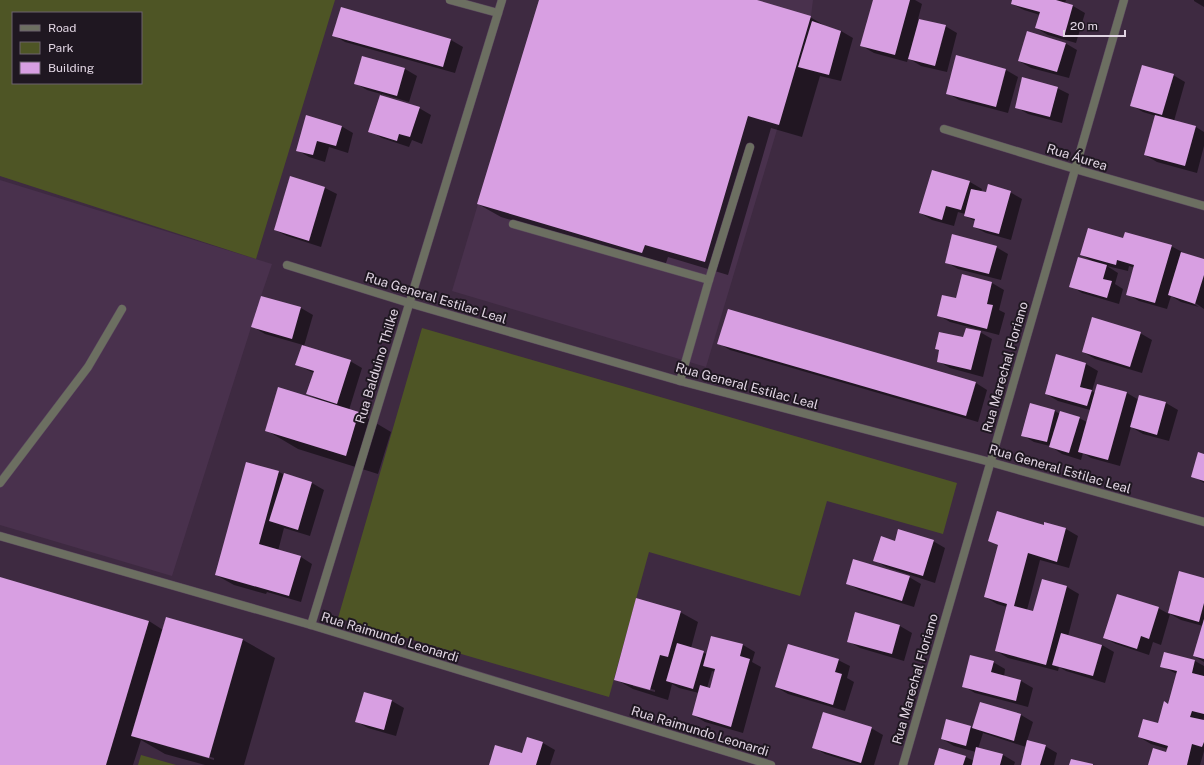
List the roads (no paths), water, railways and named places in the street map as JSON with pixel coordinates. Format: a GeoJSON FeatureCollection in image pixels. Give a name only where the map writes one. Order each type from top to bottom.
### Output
{"type":"FeatureCollection","features":[{"type":"Feature","properties":{"kind":"street"},"geometry":{"type":"LineString","coordinates":[[450,0],[498,14]]}},
{"type":"Feature","properties":{"kind":"street","name":"Rua Balduino Thilke"},"geometry":{"type":"LineString","coordinates":[[311,625],[502,0]]}},
{"type":"Feature","properties":{"kind":"street","name":"Rua Marechal Floriano"},"geometry":{"type":"LineString","coordinates":[[903,765],[1124,0]]}},
{"type":"Feature","properties":{"kind":"street","name":"Rua Áurea"},"geometry":{"type":"LineString","coordinates":[[944,129],[1204,206]]}},
{"type":"Feature","properties":{"kind":"street"},"geometry":{"type":"LineString","coordinates":[[680,381],[750,146]]}},
{"type":"Feature","properties":{"kind":"street"},"geometry":{"type":"LineString","coordinates":[[513,224],[709,280]]}},
{"type":"Feature","properties":{"kind":"street","name":"Rua General Estilac Leal"},"geometry":{"type":"LineString","coordinates":[[287,264],[409,303],[680,381],[990,462],[1204,522]]}},
{"type":"Feature","properties":{"kind":"street"},"geometry":{"type":"LineString","coordinates":[[0,483],[88,367],[122,309]]}},
{"type":"Feature","properties":{"kind":"street","name":"Rua Raimundo Leonardi"},"geometry":{"type":"LineString","coordinates":[[0,536],[311,625],[771,765]]}}]}
